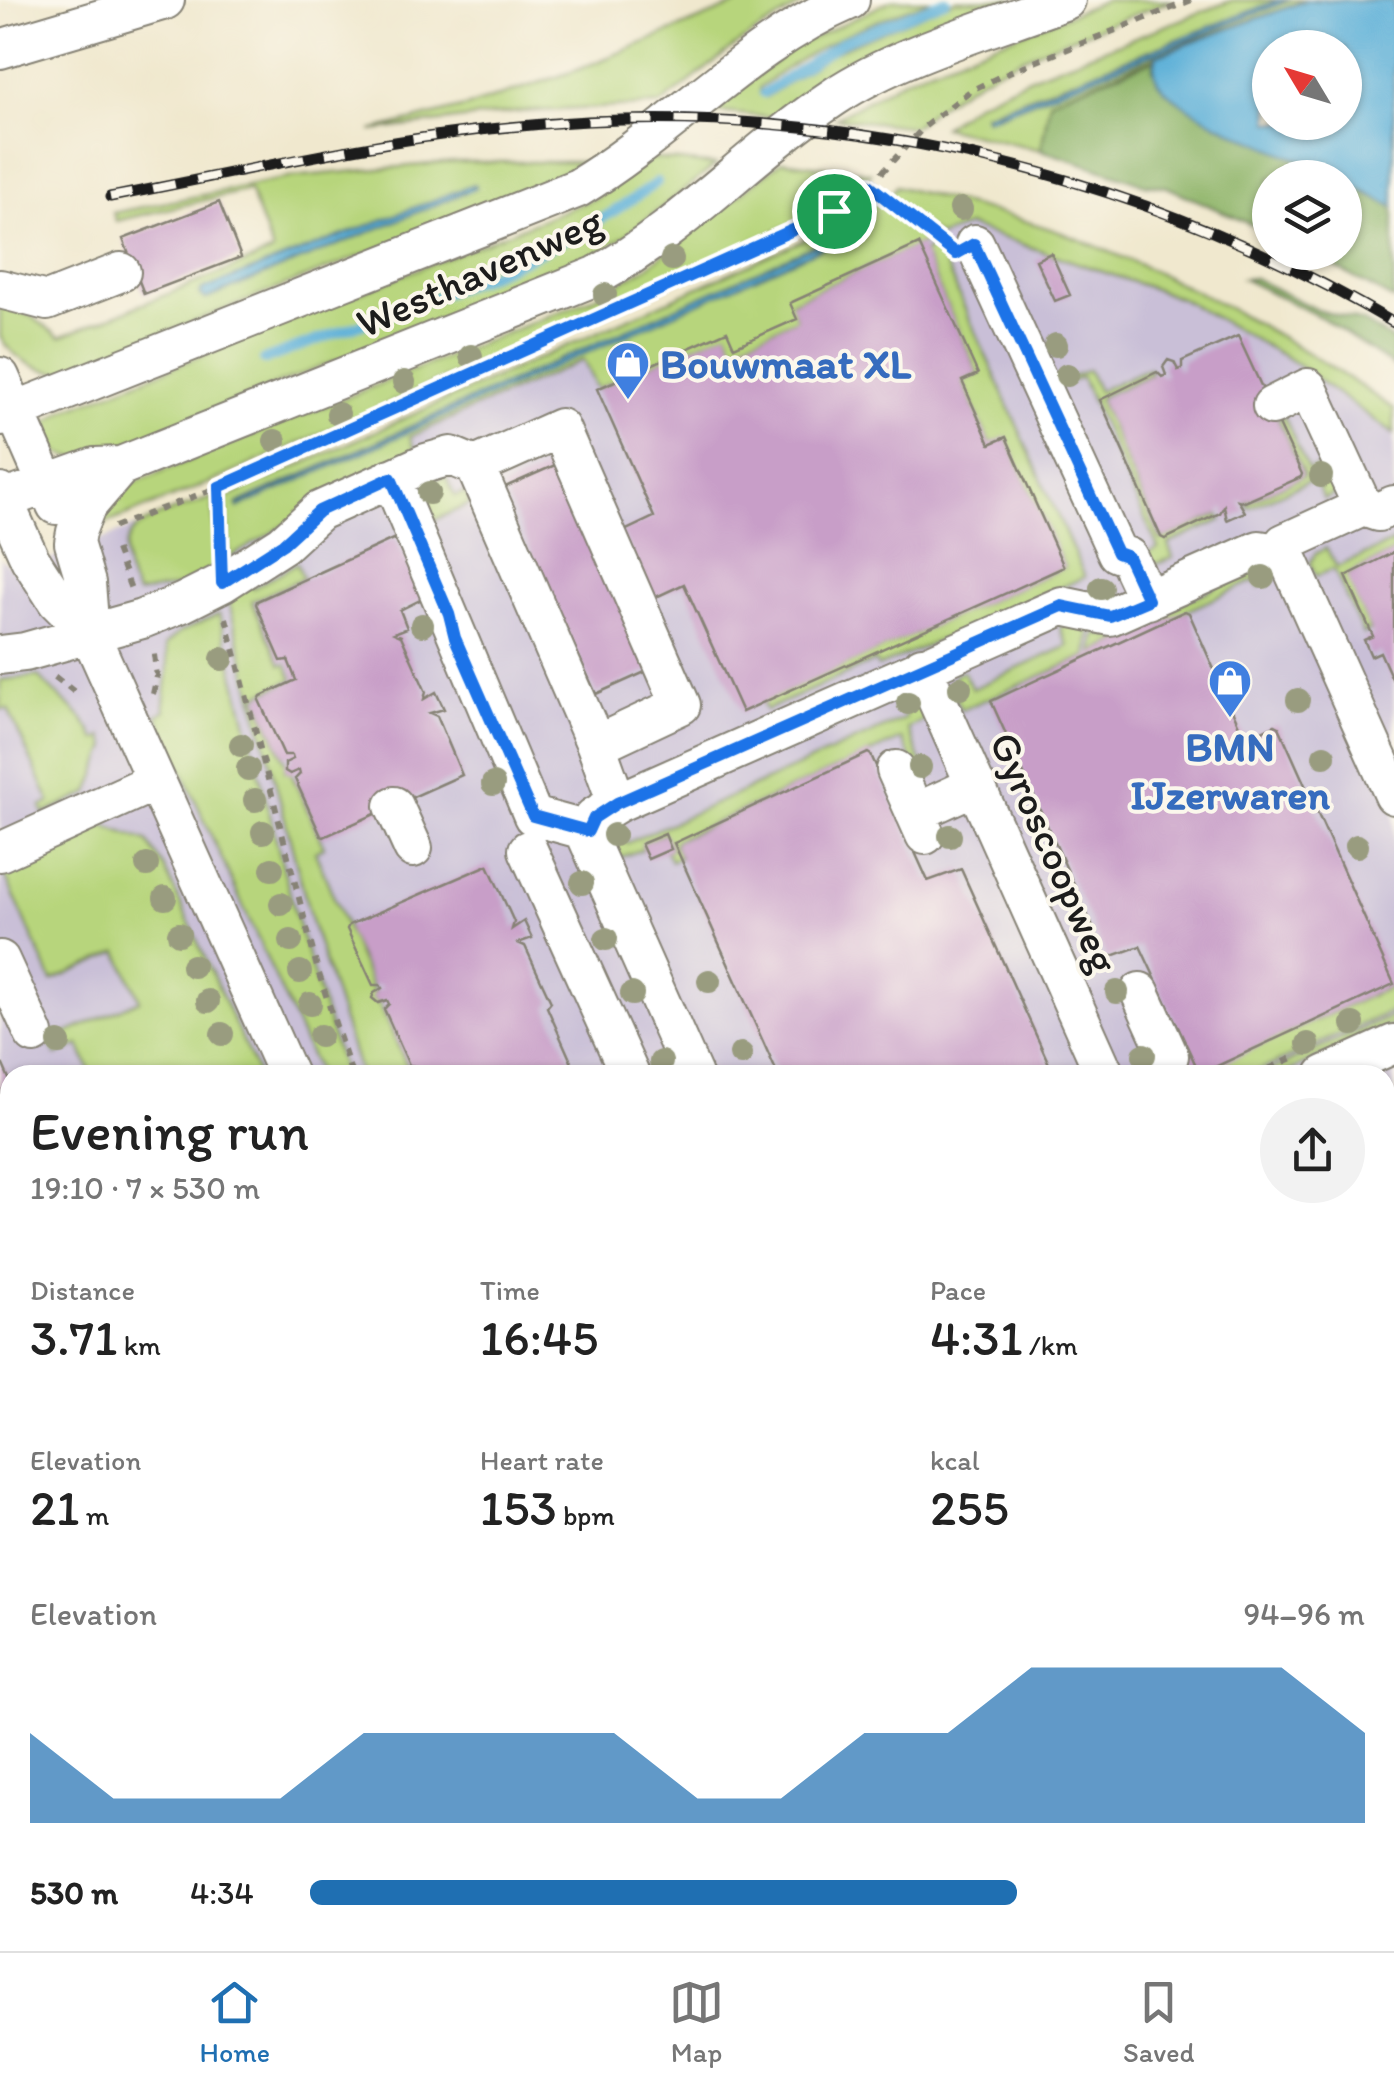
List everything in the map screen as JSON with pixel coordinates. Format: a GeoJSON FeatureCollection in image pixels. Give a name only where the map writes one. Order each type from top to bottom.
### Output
{"type":"FeatureCollection","features":[{"type":"Feature","properties":{"kind":"street"},"geometry":{"type":"LineString","coordinates":[[0,49],[165,0]]}},
{"type":"Feature","properties":{"kind":"street","name":"Westhavenweg"},"geometry":{"type":"LineString","coordinates":[[8,414],[578,188],[615,166],[764,48],[806,21],[850,0]]}},
{"type":"Feature","properties":{"kind":"street","name":"Westhavenweg"},"geometry":{"type":"LineString","coordinates":[[1,498],[96,467],[121,466],[596,276],[666,229],[795,125],[848,88],[898,64],[1066,0]]}},
{"type":"Feature","properties":{"kind":"street"},"geometry":{"type":"LineString","coordinates":[[974,244],[1117,553],[1128,557],[1140,603]]}},
{"type":"Feature","properties":{"kind":"street"},"geometry":{"type":"LineString","coordinates":[[0,289],[47,301],[121,272]]}},
{"type":"Feature","properties":{"kind":"street"},"geometry":{"type":"LineString","coordinates":[[0,377],[8,414],[74,543],[86,583],[90,634],[284,1065]]}},
{"type":"Feature","properties":{"kind":"street"},"geometry":{"type":"LineString","coordinates":[[1272,406],[1308,388],[1379,506],[1284,543],[1279,552]]}},
{"type":"Feature","properties":{"kind":"street"},"geometry":{"type":"LineString","coordinates":[[475,466],[560,428],[659,653],[681,705],[596,745]]}},
{"type":"Feature","properties":{"kind":"street"},"geometry":{"type":"LineString","coordinates":[[0,656],[142,620],[222,583],[283,544],[319,511],[451,456],[475,466],[596,745],[617,803]]}},
{"type":"Feature","properties":{"kind":"street"},"geometry":{"type":"LineString","coordinates":[[74,543],[86,507],[121,466]]}},
{"type":"Feature","properties":{"kind":"street"},"geometry":{"type":"LineString","coordinates":[[391,478],[533,816],[588,831]]}},
{"type":"Feature","properties":{"kind":"street"},"geometry":{"type":"LineString","coordinates":[[1,498],[15,550],[90,634]]}},
{"type":"Feature","properties":{"kind":"street"},"geometry":{"type":"LineString","coordinates":[[689,1065],[588,840],[594,818],[617,803],[1062,606],[1110,616],[1260,550],[1279,552],[1290,563],[1391,779]]}},
{"type":"Feature","properties":{"kind":"street","name":"Gyroscoopweg"},"geometry":{"type":"LineString","coordinates":[[922,666],[1098,1058]]}},
{"type":"Feature","properties":{"kind":"street"},"geometry":{"type":"LineString","coordinates":[[896,770],[920,824],[976,785]]}},
{"type":"Feature","properties":{"kind":"street"},"geometry":{"type":"LineString","coordinates":[[0,852],[156,781]]}},
{"type":"Feature","properties":{"kind":"street"},"geometry":{"type":"LineString","coordinates":[[394,806],[413,848]]}},
{"type":"Feature","properties":{"kind":"street"},"geometry":{"type":"LineString","coordinates":[[528,850],[625,1065]]}},
{"type":"Feature","properties":{"kind":"street"},"geometry":{"type":"LineString","coordinates":[[0,960],[21,1033]]}},
{"type":"Feature","properties":{"kind":"street"},"geometry":{"type":"LineString","coordinates":[[1098,1058],[1145,1003],[1169,1056]]}},
{"type":"Feature","properties":{"kind":"street"},"geometry":{"type":"LineString","coordinates":[[1347,1065],[1394,1044]]}},
{"type":"Feature","properties":{"kind":"path"},"geometry":{"type":"LineString","coordinates":[[349,1065],[301,909],[223,608],[219,487],[847,203],[924,127],[970,91],[1192,0]]}},
{"type":"Feature","properties":{"kind":"path"},"geometry":{"type":"LineString","coordinates":[[869,185],[956,254],[974,244]]}},
{"type":"Feature","properties":{"kind":"path"},"geometry":{"type":"LineString","coordinates":[[115,548],[158,668],[152,699]]}},
{"type":"Feature","properties":{"kind":"path"},"geometry":{"type":"LineString","coordinates":[[41,648],[60,682],[87,702]]}},
{"type":"Feature","properties":{"kind":"shaded area"},"geometry":{"type":"Polygon","coordinates":[[[880,191],[937,236],[968,226],[1180,298],[1289,359],[1394,434],[1394,1065],[0,1065],[0,558],[17,572],[213,497],[226,498],[859,213],[880,191]]]}},
{"type":"Feature","properties":{"kind":"green space"},"geometry":{"type":"Polygon","coordinates":[[[748,0],[809,0],[739,43],[660,105],[518,112],[371,131],[473,105],[577,70],[748,0]]]}},
{"type":"Feature","properties":{"kind":"green space"},"geometry":{"type":"Polygon","coordinates":[[[892,0],[931,0],[822,47],[760,87],[760,94],[766,97],[834,52],[955,0],[1014,0],[847,67],[826,78],[774,118],[710,111],[793,48],[892,0]]]}},
{"type":"Feature","properties":{"kind":"green space"},"geometry":{"type":"Polygon","coordinates":[[[1106,0],[1173,0],[1003,67],[941,104],[913,127],[836,118],[906,78],[1106,0]]]}},
{"type":"Feature","properties":{"kind":"green space"},"geometry":{"type":"Polygon","coordinates":[[[1233,0],[1279,0],[984,114],[986,119],[1290,0],[1307,0],[1190,42],[1050,100],[1041,150],[943,127],[977,102],[1038,74],[1233,0]]]}},
{"type":"Feature","properties":{"kind":"green space"},"geometry":{"type":"Polygon","coordinates":[[[1156,59],[1153,69],[1252,127],[1252,140],[1274,140],[1308,160],[1252,160],[1252,225],[1167,187],[1145,184],[1041,150],[1050,100],[1156,59]]]}},
{"type":"Feature","properties":{"kind":"green space"},"geometry":{"type":"Polygon","coordinates":[[[650,158],[716,165],[627,235],[581,263],[93,458],[60,454],[40,428],[63,411],[598,197],[650,158]]]}},
{"type":"Feature","properties":{"kind":"green space"},"geometry":{"type":"Polygon","coordinates":[[[782,161],[871,173],[853,192],[796,222],[212,482],[101,522],[105,510],[130,484],[591,299],[647,267],[782,161]]]}},
{"type":"Feature","properties":{"kind":"green space"},"geometry":{"type":"Polygon","coordinates":[[[453,162],[584,162],[538,186],[64,373],[28,363],[0,337],[0,304],[31,316],[60,337],[273,252],[249,190],[116,221],[113,213],[292,177],[453,162]]]}},
{"type":"Feature","properties":{"kind":"green space"},"geometry":{"type":"Polygon","coordinates":[[[896,186],[1065,234],[1193,290],[1276,334],[1394,409],[1394,434],[1289,359],[1180,298],[968,226],[938,237],[888,197],[896,186]]]}},
{"type":"Feature","properties":{"kind":"green space"},"geometry":{"type":"Polygon","coordinates":[[[1362,191],[1394,207],[1394,300],[1340,270],[1362,270],[1362,191]]]}},
{"type":"Feature","properties":{"kind":"green space"},"geometry":{"type":"Polygon","coordinates":[[[877,194],[933,239],[791,302],[797,319],[734,347],[727,332],[597,389],[583,360],[431,427],[410,437],[415,449],[229,558],[226,498],[859,213],[877,194]],[[839,235],[237,504],[238,507],[841,239],[839,235]]]}},
{"type":"Feature","properties":{"kind":"green space"},"geometry":{"type":"Polygon","coordinates":[[[937,246],[1085,577],[878,667],[875,661],[766,710],[762,702],[1064,567],[1006,438],[990,444],[962,381],[978,374],[923,252],[937,246]]]}},
{"type":"Feature","properties":{"kind":"green space"},"geometry":{"type":"Polygon","coordinates":[[[1254,278],[1317,310],[1363,322],[1394,341],[1394,367],[1324,319],[1243,279],[1254,278]]]}},
{"type":"Feature","properties":{"kind":"green space"},"geometry":{"type":"Polygon","coordinates":[[[1149,368],[1151,374],[1098,398],[1161,540],[1219,515],[1222,520],[1168,544],[1173,558],[1151,566],[1138,558],[1158,548],[1081,377],[1061,386],[1058,382],[1088,370],[1098,391],[1149,368]]]}},
{"type":"Feature","properties":{"kind":"green space"},"geometry":{"type":"Polygon","coordinates":[[[1284,416],[1308,470],[1326,463],[1339,491],[1324,500],[1314,479],[1249,508],[1246,503],[1304,476],[1278,418],[1284,416]]]}},
{"type":"Feature","properties":{"kind":"green space"},"geometry":{"type":"Polygon","coordinates":[[[446,476],[455,496],[466,492],[470,504],[424,525],[409,492],[446,476]]]}},
{"type":"Feature","properties":{"kind":"green space"},"geometry":{"type":"Polygon","coordinates":[[[213,497],[216,566],[180,586],[137,594],[127,570],[125,551],[129,537],[154,518],[213,497]]]}},
{"type":"Feature","properties":{"kind":"green space"},"geometry":{"type":"Polygon","coordinates":[[[1394,542],[1394,552],[1347,575],[1370,630],[1363,634],[1334,569],[1316,576],[1310,563],[1315,554],[1326,548],[1337,567],[1394,542]]]}},
{"type":"Feature","properties":{"kind":"green space"},"geometry":{"type":"Polygon","coordinates":[[[297,563],[303,578],[252,601],[281,665],[286,664],[293,679],[256,696],[286,763],[285,771],[291,773],[324,847],[315,852],[374,993],[372,998],[379,1003],[407,1065],[357,1065],[312,924],[228,599],[251,584],[253,588],[297,563]]]}},
{"type":"Feature","properties":{"kind":"green space"},"geometry":{"type":"Polygon","coordinates":[[[1257,569],[1268,569],[1276,577],[1259,587],[1255,580],[1093,653],[1096,633],[1108,636],[1257,569]]]}},
{"type":"Feature","properties":{"kind":"green space"},"geometry":{"type":"Polygon","coordinates":[[[219,614],[295,914],[341,1065],[314,1065],[157,715],[165,711],[165,645],[180,632],[219,614]]]}},
{"type":"Feature","properties":{"kind":"green space"},"geometry":{"type":"Polygon","coordinates":[[[1068,623],[1090,631],[1087,656],[961,710],[951,688],[955,674],[963,671],[972,689],[1068,646],[1060,628],[1068,623]]]}},
{"type":"Feature","properties":{"kind":"green space"},"geometry":{"type":"Polygon","coordinates":[[[39,676],[83,720],[96,740],[103,737],[107,747],[89,793],[44,814],[41,807],[50,802],[8,709],[0,709],[0,680],[39,676]]]}},
{"type":"Feature","properties":{"kind":"green space"},"geometry":{"type":"Polygon","coordinates":[[[905,696],[919,702],[927,718],[908,729],[925,772],[918,773],[902,739],[676,840],[680,857],[671,861],[666,851],[671,848],[664,834],[642,844],[643,849],[616,859],[608,836],[617,824],[627,843],[906,718],[898,699],[905,696]]]}},
{"type":"Feature","properties":{"kind":"green space"},"geometry":{"type":"Polygon","coordinates":[[[103,825],[147,841],[164,867],[253,1065],[88,1065],[79,1045],[56,1055],[49,1041],[140,1000],[118,952],[52,981],[2,869],[103,825]]]}},
{"type":"Feature","properties":{"kind":"green space"},"geometry":{"type":"Polygon","coordinates":[[[1394,985],[1394,1010],[1271,1065],[1216,1065],[1394,985]]]}},
{"type":"Feature","properties":{"kind":"green space"},"geometry":{"type":"Polygon","coordinates":[[[1394,1015],[1394,1024],[1302,1065],[1282,1065],[1394,1015]]]}},
{"type":"Feature","properties":{"kind":"water"},"geometry":{"type":"Polygon","coordinates":[[[1279,0],[1290,0],[986,119],[984,115],[1279,0]]]}},
{"type":"Feature","properties":{"kind":"water"},"geometry":{"type":"Polygon","coordinates":[[[1307,0],[1394,0],[1394,207],[1362,191],[1362,160],[1297,160],[1244,137],[1198,113],[1161,86],[1155,72],[1156,56],[1307,0]]]}},
{"type":"Feature","properties":{"kind":"water"},"geometry":{"type":"Polygon","coordinates":[[[475,184],[476,188],[206,299],[200,295],[202,290],[475,184]]]}},
{"type":"Feature","properties":{"kind":"water"},"geometry":{"type":"Polygon","coordinates":[[[840,234],[842,239],[238,508],[237,505],[840,234]]]}},
{"type":"Feature","properties":{"kind":"building"},"geometry":{"type":"Polygon","coordinates":[[[219,202],[241,257],[144,294],[123,239],[219,202]]]}},
{"type":"Feature","properties":{"kind":"building"},"geometry":{"type":"Polygon","coordinates":[[[919,244],[978,374],[962,381],[990,444],[1006,437],[1064,567],[742,712],[684,584],[654,598],[622,532],[654,517],[597,389],[727,331],[734,347],[797,319],[790,303],[919,244]]]}},
{"type":"Feature","properties":{"kind":"building"},"geometry":{"type":"Polygon","coordinates":[[[1051,253],[1070,295],[1055,301],[1036,260],[1051,253]]]}},
{"type":"Feature","properties":{"kind":"building"},"geometry":{"type":"Polygon","coordinates":[[[1238,336],[1301,477],[1245,502],[1238,500],[1245,512],[1227,520],[1224,506],[1220,513],[1165,539],[1100,400],[1157,372],[1162,377],[1166,375],[1163,367],[1168,360],[1178,370],[1182,361],[1238,336]]]}},
{"type":"Feature","properties":{"kind":"building"},"geometry":{"type":"Polygon","coordinates":[[[562,462],[654,668],[596,694],[503,488],[562,462]]]}},
{"type":"Feature","properties":{"kind":"building"},"geometry":{"type":"Polygon","coordinates":[[[393,539],[422,599],[400,610],[407,628],[394,633],[401,636],[426,692],[424,699],[436,692],[444,709],[430,713],[437,716],[462,775],[324,837],[295,779],[299,770],[290,774],[285,771],[285,763],[293,759],[292,755],[284,755],[259,700],[296,680],[288,660],[281,661],[256,604],[393,539]]]}},
{"type":"Feature","properties":{"kind":"building"},"geometry":{"type":"Polygon","coordinates":[[[1394,552],[1394,683],[1380,652],[1371,656],[1364,640],[1373,636],[1346,576],[1394,552]]]}},
{"type":"Feature","properties":{"kind":"building"},"geometry":{"type":"Polygon","coordinates":[[[1185,611],[1189,613],[1245,739],[1275,725],[1279,727],[1394,984],[1219,1065],[1196,1065],[1140,946],[1107,958],[991,701],[1185,611]]]}},
{"type":"Feature","properties":{"kind":"building"},"geometry":{"type":"Polygon","coordinates":[[[868,753],[928,881],[961,869],[1049,1065],[774,1065],[674,843],[868,753]]]}},
{"type":"Feature","properties":{"kind":"building"},"geometry":{"type":"Polygon","coordinates":[[[665,834],[671,849],[648,859],[641,844],[665,834]]]}},
{"type":"Feature","properties":{"kind":"building"},"geometry":{"type":"Polygon","coordinates":[[[488,865],[514,922],[512,929],[524,921],[532,938],[518,943],[525,946],[551,1002],[547,1007],[573,1065],[409,1065],[384,1009],[389,1004],[387,1000],[378,1003],[372,998],[382,988],[373,985],[347,929],[488,865]]]}},
{"type":"Feature","properties":{"kind":"waterway"},"geometry":{"type":"LineString","coordinates":[[764,93],[842,42],[946,0]]}},
{"type":"Feature","properties":{"kind":"waterway"},"geometry":{"type":"LineString","coordinates":[[264,360],[517,263],[613,212],[657,182]]}},
{"type":"Feature","properties":{"kind":"railway"},"geometry":{"type":"LineString","coordinates":[[110,197],[314,156],[469,131],[635,120],[749,123],[861,135],[973,156],[1082,185],[1189,223],[1293,269],[1394,323]]}},
{"type":"Feature","properties":{"kind":"place","name":"Bouwmaat XL"},"geometry":{"type":"Point","coordinates":[628,401]}},
{"type":"Feature","properties":{"kind":"place","name":"BMN IJzerwaren"},"geometry":{"type":"Point","coordinates":[1230,719]}},
{"type":"Feature","properties":{"kind":"route"},"geometry":{"type":"LineString","coordinates":[[869,185],[956,254],[974,244],[1117,553],[1128,557],[1148,600],[1110,616],[1062,606],[617,803],[594,818],[588,831],[533,816],[391,478],[319,511],[283,544],[222,583],[219,487],[834,211],[869,185]]}}]}
